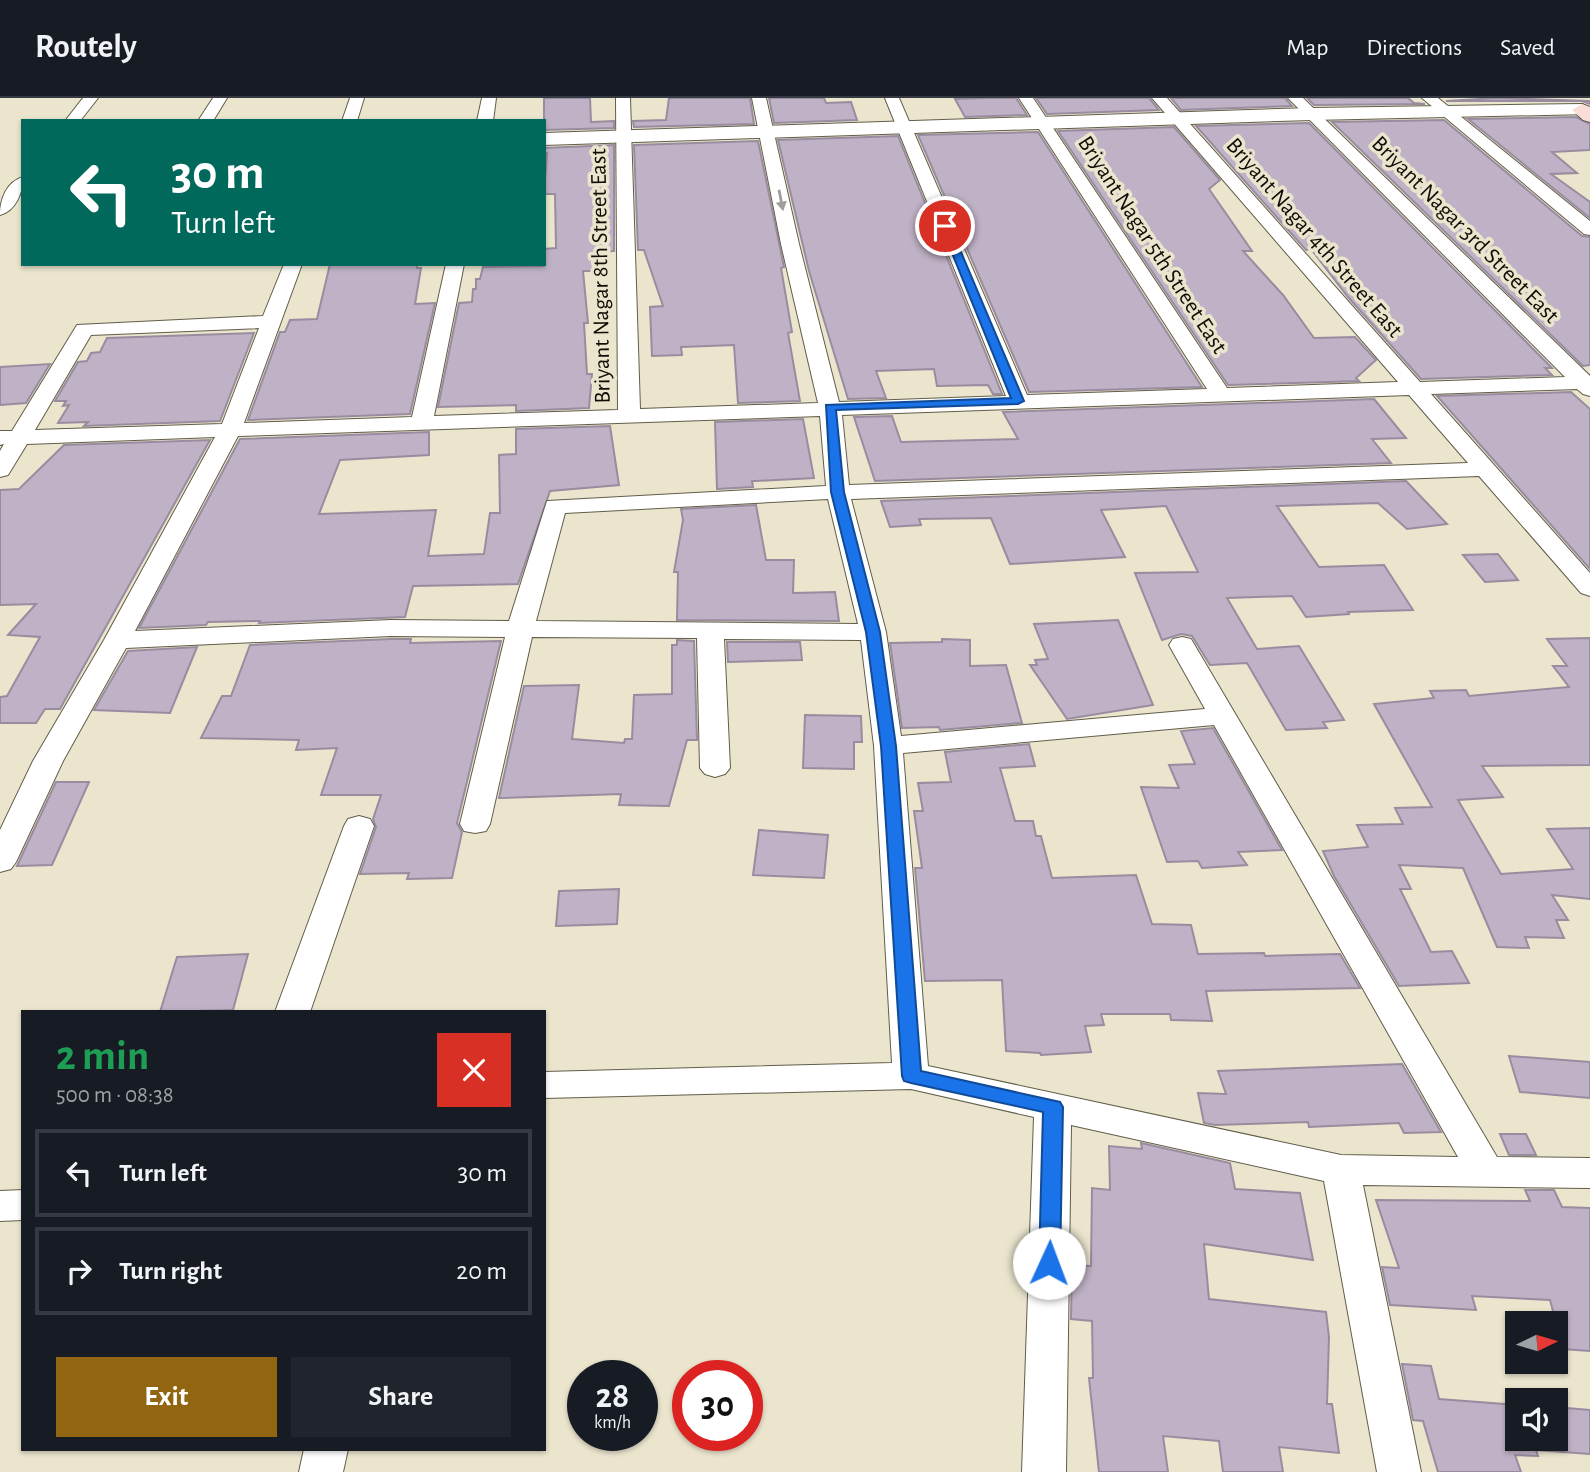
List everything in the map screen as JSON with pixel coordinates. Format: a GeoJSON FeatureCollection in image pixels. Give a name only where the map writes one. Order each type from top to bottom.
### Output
{"type":"FeatureCollection","features":[{"type":"Feature","properties":{"kind":"street"},"geometry":{"type":"LineString","coordinates":[[74,119],[91,98]]}},
{"type":"Feature","properties":{"kind":"street"},"geometry":{"type":"LineString","coordinates":[[206,119],[220,98]]}},
{"type":"Feature","properties":{"kind":"street"},"geometry":{"type":"LineString","coordinates":[[350,119],[357,98]]}},
{"type":"Feature","properties":{"kind":"street"},"geometry":{"type":"LineString","coordinates":[[485,119],[489,98]]}},
{"type":"Feature","properties":{"kind":"street","name":"Briyant Nagar 8th Street East"},"geometry":{"type":"LineString","coordinates":[[623,98],[629,415]]}},
{"type":"Feature","properties":{"kind":"street"},"geometry":{"type":"LineString","coordinates":[[760,98],[790,244],[830,407],[838,492],[873,632],[888,746],[911,1076]]}},
{"type":"Feature","properties":{"kind":"street"},"geometry":{"type":"LineString","coordinates":[[892,98],[1018,401]]}},
{"type":"Feature","properties":{"kind":"street","name":"Briyant Nagar 5th Street East"},"geometry":{"type":"LineString","coordinates":[[1026,98],[1221,395]]}},
{"type":"Feature","properties":{"kind":"street","name":"Briyant Nagar 4th Street East"},"geometry":{"type":"LineString","coordinates":[[1159,98],[1590,588]]}},
{"type":"Feature","properties":{"kind":"street","name":"Briyant Nagar 3rd Street East"},"geometry":{"type":"LineString","coordinates":[[1295,98],[1587,385]]}},
{"type":"Feature","properties":{"kind":"street"},"geometry":{"type":"LineString","coordinates":[[1429,98],[1590,230]]}},
{"type":"Feature","properties":{"kind":"street"},"geometry":{"type":"LineString","coordinates":[[1564,98],[1587,112]]}},
{"type":"Feature","properties":{"kind":"street"},"geometry":{"type":"LineString","coordinates":[[546,139],[1312,114],[1587,112]]}},
{"type":"Feature","properties":{"kind":"street"},"geometry":{"type":"LineString","coordinates":[[0,210],[21,184]]}},
{"type":"Feature","properties":{"kind":"street"},"geometry":{"type":"LineString","coordinates":[[0,862],[48,761],[117,640],[230,430],[292,266]]}},
{"type":"Feature","properties":{"kind":"street"},"geometry":{"type":"LineString","coordinates":[[422,424],[455,266]]}},
{"type":"Feature","properties":{"kind":"street"},"geometry":{"type":"LineString","coordinates":[[0,471],[11,438],[84,328],[271,322]]}},
{"type":"Feature","properties":{"kind":"street"},"geometry":{"type":"LineString","coordinates":[[11,438],[830,407],[1587,385]]}},
{"type":"Feature","properties":{"kind":"street"},"geometry":{"type":"LineString","coordinates":[[475,824],[520,630],[555,506],[838,492],[1486,469]]}},
{"type":"Feature","properties":{"kind":"street"},"geometry":{"type":"LineString","coordinates":[[117,640],[391,628],[873,632]]}},
{"type":"Feature","properties":{"kind":"street"},"geometry":{"type":"LineString","coordinates":[[710,631],[715,768]]}},
{"type":"Feature","properties":{"kind":"street"},"geometry":{"type":"LineString","coordinates":[[1182,645],[1487,1173]]}},
{"type":"Feature","properties":{"kind":"street"},"geometry":{"type":"LineString","coordinates":[[888,746],[1222,716]]}},
{"type":"Feature","properties":{"kind":"street"},"geometry":{"type":"LineString","coordinates":[[293,1010],[359,825]]}},
{"type":"Feature","properties":{"kind":"street"},"geometry":{"type":"LineString","coordinates":[[546,1085],[911,1076],[1341,1170],[1590,1173]]}},
{"type":"Feature","properties":{"kind":"street"},"geometry":{"type":"LineString","coordinates":[[1044,1472],[1054,1107]]}},
{"type":"Feature","properties":{"kind":"street"},"geometry":{"type":"LineString","coordinates":[[1341,1170],[1399,1472]]}},
{"type":"Feature","properties":{"kind":"street"},"geometry":{"type":"LineString","coordinates":[[0,1206],[21,1205]]}},
{"type":"Feature","properties":{"kind":"street"},"geometry":{"type":"LineString","coordinates":[[321,1472],[326,1451]]}},
{"type":"Feature","properties":{"kind":"building"},"geometry":{"type":"Polygon","coordinates":[[[544,98],[590,98],[591,122],[614,121],[614,128],[546,130],[544,98]]]}},
{"type":"Feature","properties":{"kind":"building"},"geometry":{"type":"Polygon","coordinates":[[[669,98],[750,98],[754,124],[634,127],[633,121],[666,120],[669,98]]]}},
{"type":"Feature","properties":{"kind":"building"},"geometry":{"type":"Polygon","coordinates":[[[769,98],[824,98],[826,103],[851,102],[857,120],[774,123],[769,98]]]}},
{"type":"Feature","properties":{"kind":"building"},"geometry":{"type":"Polygon","coordinates":[[[1016,98],[1027,115],[965,117],[955,99],[1016,98]]]}},
{"type":"Feature","properties":{"kind":"building"},"geometry":{"type":"Polygon","coordinates":[[[1036,98],[1149,98],[1159,110],[1047,114],[1036,98]]]}},
{"type":"Feature","properties":{"kind":"building"},"geometry":{"type":"Polygon","coordinates":[[[1171,98],[1285,98],[1292,106],[1181,110],[1171,98]]]}},
{"type":"Feature","properties":{"kind":"building"},"geometry":{"type":"Polygon","coordinates":[[[1307,98],[1408,98],[1414,103],[1425,104],[1314,105],[1307,98]]]}},
{"type":"Feature","properties":{"kind":"building"},"geometry":{"type":"Polygon","coordinates":[[[1497,98],[1590,101],[1590,104],[1582,101],[1446,101],[1497,98]]]}},
{"type":"Feature","properties":{"kind":"building"},"geometry":{"type":"Polygon","coordinates":[[[1576,117],[1590,124],[1590,150],[1552,152],[1577,173],[1551,174],[1590,202],[1590,218],[1468,119],[1576,117]]]}},
{"type":"Feature","properties":{"kind":"building"},"geometry":{"type":"Polygon","coordinates":[[[1444,120],[1582,236],[1590,237],[1590,365],[1583,366],[1332,122],[1444,120]]]}},
{"type":"Feature","properties":{"kind":"building"},"geometry":{"type":"Polygon","coordinates":[[[1309,123],[1552,368],[1545,368],[1552,375],[1421,379],[1348,297],[1311,249],[1306,250],[1196,126],[1309,123]]]}},
{"type":"Feature","properties":{"kind":"building"},"geometry":{"type":"Polygon","coordinates":[[[1174,127],[1220,180],[1209,189],[1252,251],[1243,251],[1283,295],[1314,338],[1355,337],[1376,360],[1356,378],[1359,381],[1228,385],[1058,131],[1174,127]]]}},
{"type":"Feature","properties":{"kind":"building"},"geometry":{"type":"Polygon","coordinates":[[[1038,132],[1202,387],[1029,392],[918,135],[1038,132]]]}},
{"type":"Feature","properties":{"kind":"building"},"geometry":{"type":"Polygon","coordinates":[[[898,136],[1002,394],[993,394],[988,385],[937,386],[934,369],[876,371],[886,398],[848,399],[809,271],[778,140],[898,136]]]}},
{"type":"Feature","properties":{"kind":"building"},"geometry":{"type":"Polygon","coordinates":[[[758,141],[784,267],[781,268],[792,332],[788,333],[800,401],[738,403],[734,345],[681,347],[682,355],[652,356],[650,307],[663,306],[644,250],[638,250],[634,145],[758,141]]]}},
{"type":"Feature","properties":{"kind":"building"},"geometry":{"type":"Polygon","coordinates":[[[614,145],[614,251],[597,252],[598,271],[583,271],[588,323],[584,323],[587,374],[592,374],[589,408],[516,411],[516,405],[438,407],[459,303],[472,302],[476,279],[480,279],[483,267],[546,266],[546,249],[556,248],[555,194],[546,194],[546,148],[614,145]]]}},
{"type":"Feature","properties":{"kind":"building"},"geometry":{"type":"Polygon","coordinates":[[[330,266],[421,268],[415,304],[435,303],[410,414],[248,420],[280,332],[285,332],[290,320],[317,319],[330,266]]]}},
{"type":"Feature","properties":{"kind":"building"},"geometry":{"type":"Polygon","coordinates":[[[254,333],[220,421],[84,426],[88,422],[58,423],[69,405],[63,406],[66,401],[55,401],[78,362],[87,361],[91,353],[100,352],[107,338],[254,333]]]}},
{"type":"Feature","properties":{"kind":"building"},"geometry":{"type":"Polygon","coordinates":[[[50,364],[26,403],[0,405],[0,367],[50,364]]]}},
{"type":"Feature","properties":{"kind":"building"},"geometry":{"type":"Polygon","coordinates":[[[1571,392],[1590,409],[1590,569],[1437,396],[1571,392]]]}},
{"type":"Feature","properties":{"kind":"building"},"geometry":{"type":"Polygon","coordinates":[[[1374,399],[1406,438],[1372,439],[1391,463],[875,481],[854,417],[892,416],[901,442],[1018,439],[1003,412],[1374,399]]]}},
{"type":"Feature","properties":{"kind":"building"},"geometry":{"type":"Polygon","coordinates":[[[803,419],[814,478],[752,481],[753,487],[717,489],[715,422],[803,419]]]}},
{"type":"Feature","properties":{"kind":"building"},"geometry":{"type":"Polygon","coordinates":[[[610,426],[619,485],[550,491],[518,584],[413,586],[405,617],[259,623],[260,621],[208,622],[206,625],[139,628],[240,439],[429,432],[429,455],[340,460],[319,514],[436,510],[428,556],[484,554],[490,513],[500,513],[499,455],[516,454],[516,429],[610,426]]]}},
{"type":"Feature","properties":{"kind":"building"},"geometry":{"type":"Polygon","coordinates":[[[210,440],[60,709],[45,709],[36,723],[0,723],[0,697],[7,696],[40,637],[8,635],[36,604],[0,605],[0,490],[19,489],[64,445],[210,440]]]}},
{"type":"Feature","properties":{"kind":"building"},"geometry":{"type":"Polygon","coordinates":[[[1406,481],[1447,524],[1407,529],[1378,503],[1277,506],[1319,567],[1384,565],[1413,610],[1348,612],[1349,614],[1306,617],[1292,596],[1227,598],[1257,649],[1299,646],[1344,720],[1323,722],[1327,728],[1286,730],[1247,663],[1210,665],[1192,636],[1181,634],[1162,640],[1135,573],[1198,572],[1166,506],[1101,510],[1125,557],[1010,564],[991,518],[919,519],[921,525],[890,527],[881,501],[1406,481]]]}},
{"type":"Feature","properties":{"kind":"building"},"geometry":{"type":"Polygon","coordinates":[[[756,505],[766,560],[794,560],[793,593],[835,592],[839,621],[677,620],[678,572],[674,572],[683,520],[681,509],[756,505]]]}},
{"type":"Feature","properties":{"kind":"building"},"geometry":{"type":"Polygon","coordinates":[[[1498,554],[1518,580],[1485,582],[1463,555],[1498,554]]]}},
{"type":"Feature","properties":{"kind":"building"},"geometry":{"type":"Polygon","coordinates":[[[1118,620],[1153,705],[1067,719],[1030,665],[1037,665],[1035,660],[1048,659],[1034,624],[1118,620]]]}},
{"type":"Feature","properties":{"kind":"building"},"geometry":{"type":"Polygon","coordinates":[[[1590,638],[1590,765],[1482,766],[1503,797],[1458,800],[1501,874],[1573,869],[1547,829],[1590,828],[1590,899],[1552,895],[1568,920],[1556,920],[1564,938],[1525,937],[1529,948],[1497,947],[1463,868],[1399,865],[1411,889],[1400,889],[1431,952],[1452,951],[1469,983],[1399,986],[1334,876],[1323,851],[1368,847],[1357,825],[1403,824],[1395,808],[1432,807],[1374,704],[1434,698],[1430,691],[1466,690],[1469,696],[1569,687],[1553,666],[1567,666],[1547,639],[1590,638]]]}},
{"type":"Feature","properties":{"kind":"building"},"geometry":{"type":"Polygon","coordinates":[[[411,639],[410,643],[501,641],[457,823],[462,832],[452,878],[407,879],[409,873],[360,874],[376,827],[373,819],[381,795],[321,795],[337,748],[296,750],[299,740],[201,738],[222,696],[231,696],[250,645],[411,639]]]}},
{"type":"Feature","properties":{"kind":"building"},"geometry":{"type":"Polygon","coordinates":[[[942,639],[970,640],[970,666],[1006,665],[1022,723],[940,730],[939,727],[902,728],[890,643],[942,642],[942,639]]]}},
{"type":"Feature","properties":{"kind":"building"},"geometry":{"type":"Polygon","coordinates":[[[677,640],[694,641],[697,740],[687,740],[669,806],[619,805],[621,794],[499,798],[524,686],[579,685],[572,739],[624,743],[625,739],[632,739],[634,695],[672,694],[672,645],[677,645],[677,640]]]}},
{"type":"Feature","properties":{"kind":"building"},"geometry":{"type":"Polygon","coordinates":[[[727,642],[800,642],[802,660],[728,662],[727,642]]]}},
{"type":"Feature","properties":{"kind":"building"},"geometry":{"type":"Polygon","coordinates":[[[197,647],[170,713],[94,710],[128,651],[197,647]]]}},
{"type":"Feature","properties":{"kind":"building"},"geometry":{"type":"Polygon","coordinates":[[[805,715],[861,716],[862,742],[854,742],[854,769],[803,768],[805,715]]]}},
{"type":"Feature","properties":{"kind":"building"},"geometry":{"type":"Polygon","coordinates":[[[1213,728],[1282,850],[1238,852],[1247,865],[1202,868],[1198,861],[1167,862],[1141,787],[1179,788],[1169,765],[1195,764],[1181,731],[1213,728]]]}},
{"type":"Feature","properties":{"kind":"building"},"geometry":{"type":"Polygon","coordinates":[[[1029,744],[1035,766],[1000,768],[1015,821],[1033,821],[1036,836],[1041,836],[1052,878],[1136,875],[1152,924],[1191,925],[1198,954],[1340,954],[1360,988],[1206,991],[1212,1021],[1171,1020],[1170,1014],[1101,1014],[1104,1025],[1085,1026],[1091,1052],[1041,1055],[1006,1051],[1002,980],[925,981],[915,868],[922,868],[914,811],[923,811],[918,783],[951,782],[945,752],[1029,744]]]}},
{"type":"Feature","properties":{"kind":"building"},"geometry":{"type":"Polygon","coordinates":[[[56,782],[89,782],[52,865],[17,866],[56,782]]]}},
{"type":"Feature","properties":{"kind":"building"},"geometry":{"type":"Polygon","coordinates":[[[759,830],[828,835],[824,878],[753,875],[759,830]]]}},
{"type":"Feature","properties":{"kind":"building"},"geometry":{"type":"Polygon","coordinates":[[[619,889],[617,924],[556,926],[559,891],[619,889]]]}},
{"type":"Feature","properties":{"kind":"building"},"geometry":{"type":"Polygon","coordinates":[[[248,954],[233,1010],[161,1010],[177,957],[248,954]]]}},
{"type":"Feature","properties":{"kind":"building"},"geometry":{"type":"Polygon","coordinates":[[[1509,1056],[1590,1062],[1590,1098],[1520,1092],[1509,1056]]]}},
{"type":"Feature","properties":{"kind":"building"},"geometry":{"type":"Polygon","coordinates":[[[1402,1064],[1441,1132],[1404,1133],[1399,1123],[1309,1127],[1308,1122],[1215,1125],[1204,1123],[1198,1093],[1226,1094],[1218,1071],[1402,1064]]]}},
{"type":"Feature","properties":{"kind":"building"},"geometry":{"type":"Polygon","coordinates":[[[1500,1134],[1526,1134],[1536,1155],[1509,1155],[1500,1134]]]}},
{"type":"Feature","properties":{"kind":"building"},"geometry":{"type":"Polygon","coordinates":[[[1141,1143],[1230,1163],[1235,1189],[1300,1193],[1313,1260],[1204,1244],[1209,1299],[1326,1312],[1329,1337],[1327,1404],[1332,1404],[1339,1453],[1279,1447],[1283,1472],[1223,1472],[1219,1441],[1163,1436],[1168,1472],[1099,1472],[1089,1378],[1093,1378],[1092,1321],[1071,1319],[1072,1265],[1091,1266],[1092,1188],[1110,1190],[1109,1146],[1142,1149],[1141,1143]]]}},
{"type":"Feature","properties":{"kind":"building"},"geometry":{"type":"Polygon","coordinates":[[[1525,1190],[1554,1190],[1562,1207],[1590,1208],[1590,1351],[1568,1349],[1568,1311],[1553,1311],[1550,1300],[1472,1296],[1476,1310],[1390,1305],[1382,1267],[1399,1268],[1376,1200],[1530,1201],[1525,1190]]]}},
{"type":"Feature","properties":{"kind":"building"},"geometry":{"type":"Polygon","coordinates":[[[1402,1364],[1431,1366],[1439,1399],[1505,1404],[1505,1451],[1536,1451],[1538,1456],[1515,1455],[1521,1472],[1438,1472],[1423,1421],[1413,1420],[1402,1364]]]}},
{"type":"Feature","properties":{"kind":"building"},"geometry":{"type":"Polygon","coordinates":[[[1568,1408],[1590,1410],[1590,1454],[1550,1451],[1568,1451],[1568,1408]]]}},
{"type":"Feature","properties":{"kind":"route"},"geometry":{"type":"LineString","coordinates":[[945,226],[1018,401],[830,407],[838,492],[873,632],[888,746],[911,1076],[1054,1107],[1049,1263]]}}]}
